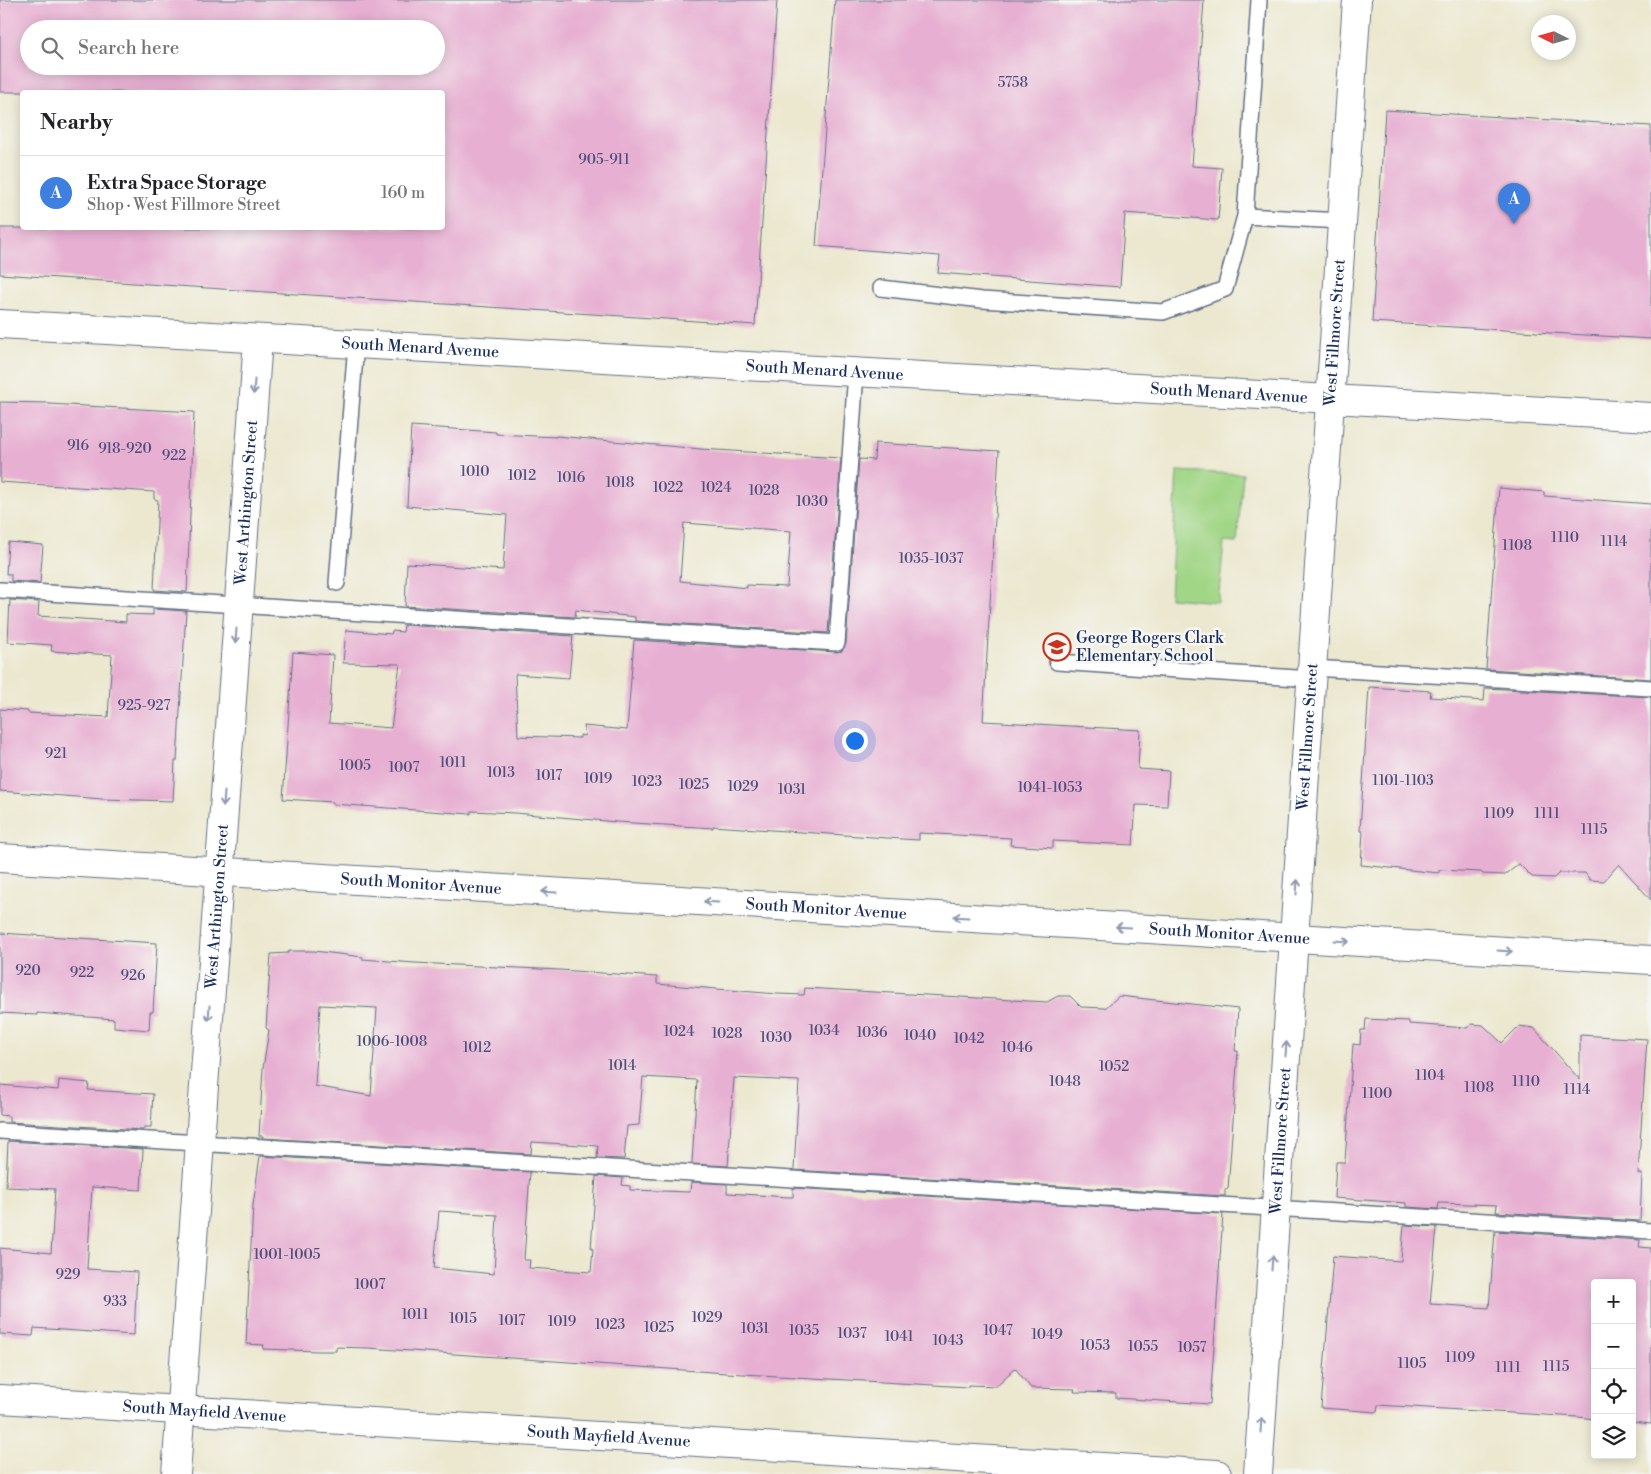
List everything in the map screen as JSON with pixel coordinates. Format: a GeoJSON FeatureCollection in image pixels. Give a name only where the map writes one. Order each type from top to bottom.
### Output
{"type":"FeatureCollection","features":[{"type":"Feature","properties":{"kind":"street","name":"West Fillmore Street"},"geometry":{"type":"LineString","coordinates":[[1258,1474],[1357,0]]}},
{"type":"Feature","properties":{"kind":"street","name":"South Menard Avenue"},"geometry":{"type":"LineString","coordinates":[[0,324],[1651,417]]}},
{"type":"Feature","properties":{"kind":"street","name":"West Arthington Street"},"geometry":{"type":"LineString","coordinates":[[176,1474],[258,338]]}},
{"type":"Feature","properties":{"kind":"street","name":"South Monitor Avenue"},"geometry":{"type":"LineString","coordinates":[[0,858],[1651,960]]}},
{"type":"Feature","properties":{"kind":"street","name":"South Mayfield Avenue"},"geometry":{"type":"LineString","coordinates":[[0,1399],[1218,1474]]}},
{"type":"Feature","properties":{"kind":"lane"},"geometry":{"type":"LineString","coordinates":[[881,288],[982,300],[1163,312],[1225,289],[1244,216],[1259,0]]}},
{"type":"Feature","properties":{"kind":"lane"},"geometry":{"type":"LineString","coordinates":[[1244,216],[1342,221]]}},
{"type":"Feature","properties":{"kind":"lane"},"geometry":{"type":"LineString","coordinates":[[337,583],[356,344]]}},
{"type":"Feature","properties":{"kind":"lane"},"geometry":{"type":"LineString","coordinates":[[0,590],[837,643],[856,372]]}},
{"type":"Feature","properties":{"kind":"lane"},"geometry":{"type":"LineString","coordinates":[[1057,662],[1651,688]]}},
{"type":"Feature","properties":{"kind":"lane"},"geometry":{"type":"LineString","coordinates":[[0,1131],[1651,1231]]}},
{"type":"Feature","properties":{"kind":"green space"},"geometry":{"type":"Polygon","coordinates":[[[1177,471],[1243,474],[1237,543],[1224,542],[1218,602],[1170,598],[1177,471]]]}},
{"type":"Feature","properties":{"kind":"building"},"geometry":{"type":"Polygon","coordinates":[[[0,0],[777,0],[755,325],[0,274],[0,228],[20,228],[20,230],[445,230],[445,90],[20,90],[20,92],[0,92],[0,0]]]}},
{"type":"Feature","properties":{"kind":"building"},"geometry":{"type":"Polygon","coordinates":[[[835,0],[1204,0],[1192,166],[1222,168],[1218,220],[1125,213],[1120,287],[938,273],[940,256],[816,246],[835,0]]]}},
{"type":"Feature","properties":{"kind":"building"},"geometry":{"type":"Polygon","coordinates":[[[1385,110],[1651,126],[1651,339],[1372,322],[1385,110]]]}},
{"type":"Feature","properties":{"kind":"building"},"geometry":{"type":"Polygon","coordinates":[[[0,402],[49,403],[194,412],[187,592],[154,590],[158,500],[154,499],[154,492],[0,482],[0,402]]]}},
{"type":"Feature","properties":{"kind":"building"},"geometry":{"type":"Polygon","coordinates":[[[411,426],[496,432],[496,434],[556,436],[701,449],[841,458],[828,633],[635,621],[635,617],[576,610],[575,617],[405,606],[407,563],[503,570],[507,515],[407,506],[411,426]],[[684,523],[680,581],[747,588],[747,585],[787,587],[791,531],[684,523]]]}},
{"type":"Feature","properties":{"kind":"building"},"geometry":{"type":"Polygon","coordinates":[[[875,443],[999,451],[983,721],[1140,730],[1138,769],[1169,771],[1167,806],[1136,805],[1133,845],[1053,841],[1053,848],[1010,845],[1011,838],[919,833],[919,840],[713,826],[713,828],[617,822],[515,813],[471,811],[471,814],[283,799],[293,652],[333,655],[329,723],[391,728],[400,664],[343,663],[346,630],[391,634],[392,631],[403,632],[404,625],[573,636],[569,678],[515,674],[518,736],[580,738],[580,735],[585,736],[584,726],[627,730],[634,640],[842,651],[846,644],[859,459],[874,460],[875,443]]]}},
{"type":"Feature","properties":{"kind":"building"},"geometry":{"type":"Polygon","coordinates":[[[1499,488],[1544,492],[1544,496],[1651,504],[1651,679],[1486,669],[1499,488]]]}},
{"type":"Feature","properties":{"kind":"building"},"geometry":{"type":"Polygon","coordinates":[[[8,542],[43,545],[40,583],[11,581],[11,574],[6,574],[8,542]]]}},
{"type":"Feature","properties":{"kind":"building"},"geometry":{"type":"Polygon","coordinates":[[[10,600],[39,602],[38,616],[126,622],[126,614],[153,615],[153,609],[186,611],[173,801],[102,799],[0,791],[0,709],[28,711],[28,713],[108,717],[112,655],[51,651],[52,645],[8,642],[10,600]]]}},
{"type":"Feature","properties":{"kind":"building"},"geometry":{"type":"Polygon","coordinates":[[[1369,687],[1431,691],[1430,697],[1484,701],[1485,688],[1651,697],[1651,900],[1619,864],[1604,881],[1590,880],[1585,873],[1559,873],[1554,878],[1532,877],[1519,864],[1505,875],[1439,870],[1439,873],[1361,865],[1363,831],[1360,831],[1369,687]]]}},
{"type":"Feature","properties":{"kind":"building"},"geometry":{"type":"Polygon","coordinates":[[[0,933],[157,943],[153,1012],[150,1012],[149,1030],[114,1027],[114,1019],[37,1013],[37,1015],[0,1013],[0,933]]]}},
{"type":"Feature","properties":{"kind":"building"},"geometry":{"type":"Polygon","coordinates":[[[289,951],[314,951],[363,957],[362,959],[657,977],[657,984],[777,994],[804,995],[805,988],[1047,1002],[1058,996],[1070,996],[1081,1007],[1105,1008],[1119,996],[1238,1009],[1235,1051],[1238,1051],[1228,1189],[1225,1189],[1225,1196],[794,1170],[799,1081],[734,1078],[728,1166],[692,1164],[697,1080],[643,1077],[639,1125],[627,1126],[624,1159],[597,1158],[598,1146],[532,1142],[531,1154],[262,1138],[263,1136],[259,1136],[263,1068],[269,1030],[266,1028],[271,954],[288,953],[289,951]],[[320,1005],[315,1086],[371,1096],[377,1008],[320,1005]]]}},
{"type":"Feature","properties":{"kind":"building"},"geometry":{"type":"Polygon","coordinates":[[[1366,1019],[1409,1021],[1409,1024],[1467,1028],[1471,1024],[1483,1025],[1502,1043],[1519,1026],[1534,1028],[1580,1080],[1580,1035],[1647,1039],[1638,1174],[1642,1174],[1640,1221],[1496,1212],[1497,1205],[1439,1203],[1438,1209],[1406,1207],[1406,1203],[1334,1198],[1336,1162],[1345,1162],[1353,1044],[1360,1045],[1361,1030],[1365,1030],[1366,1019]]]}},
{"type":"Feature","properties":{"kind":"building"},"geometry":{"type":"Polygon","coordinates":[[[59,1080],[89,1083],[88,1090],[153,1094],[151,1127],[144,1127],[143,1130],[9,1122],[9,1116],[0,1115],[0,1085],[58,1090],[59,1080]]]}},
{"type":"Feature","properties":{"kind":"building"},"geometry":{"type":"Polygon","coordinates":[[[8,1141],[143,1149],[141,1190],[92,1187],[87,1269],[137,1272],[134,1335],[34,1328],[33,1336],[0,1334],[0,1248],[51,1253],[55,1189],[6,1187],[8,1141]]]}},
{"type":"Feature","properties":{"kind":"building"},"geometry":{"type":"Polygon","coordinates":[[[260,1156],[530,1172],[524,1260],[530,1260],[529,1268],[591,1272],[596,1176],[623,1178],[622,1185],[630,1186],[630,1190],[690,1192],[691,1182],[727,1184],[727,1193],[788,1197],[793,1197],[793,1188],[1223,1214],[1210,1404],[1116,1398],[1116,1393],[1074,1392],[1075,1389],[1031,1388],[1015,1368],[996,1386],[968,1385],[968,1387],[726,1373],[368,1348],[336,1347],[336,1351],[263,1349],[264,1345],[246,1344],[253,1205],[260,1156]],[[439,1211],[434,1268],[494,1274],[497,1215],[439,1211]]]}},
{"type":"Feature","properties":{"kind":"building"},"geometry":{"type":"Polygon","coordinates":[[[1404,1225],[1437,1227],[1430,1304],[1489,1308],[1495,1231],[1640,1240],[1639,1247],[1651,1248],[1651,1424],[1636,1422],[1636,1279],[1591,1279],[1591,1419],[1378,1405],[1377,1412],[1321,1408],[1333,1256],[1401,1261],[1404,1225]]]}},
{"type":"Feature","properties":{"kind":"place","name":"Extra Space Storage"},"geometry":{"type":"Point","coordinates":[1514,224]}},
{"type":"Feature","properties":{"kind":"place","name":"George Rogers Clark Elementary School"},"geometry":{"type":"Point","coordinates":[1057,647]}}]}
